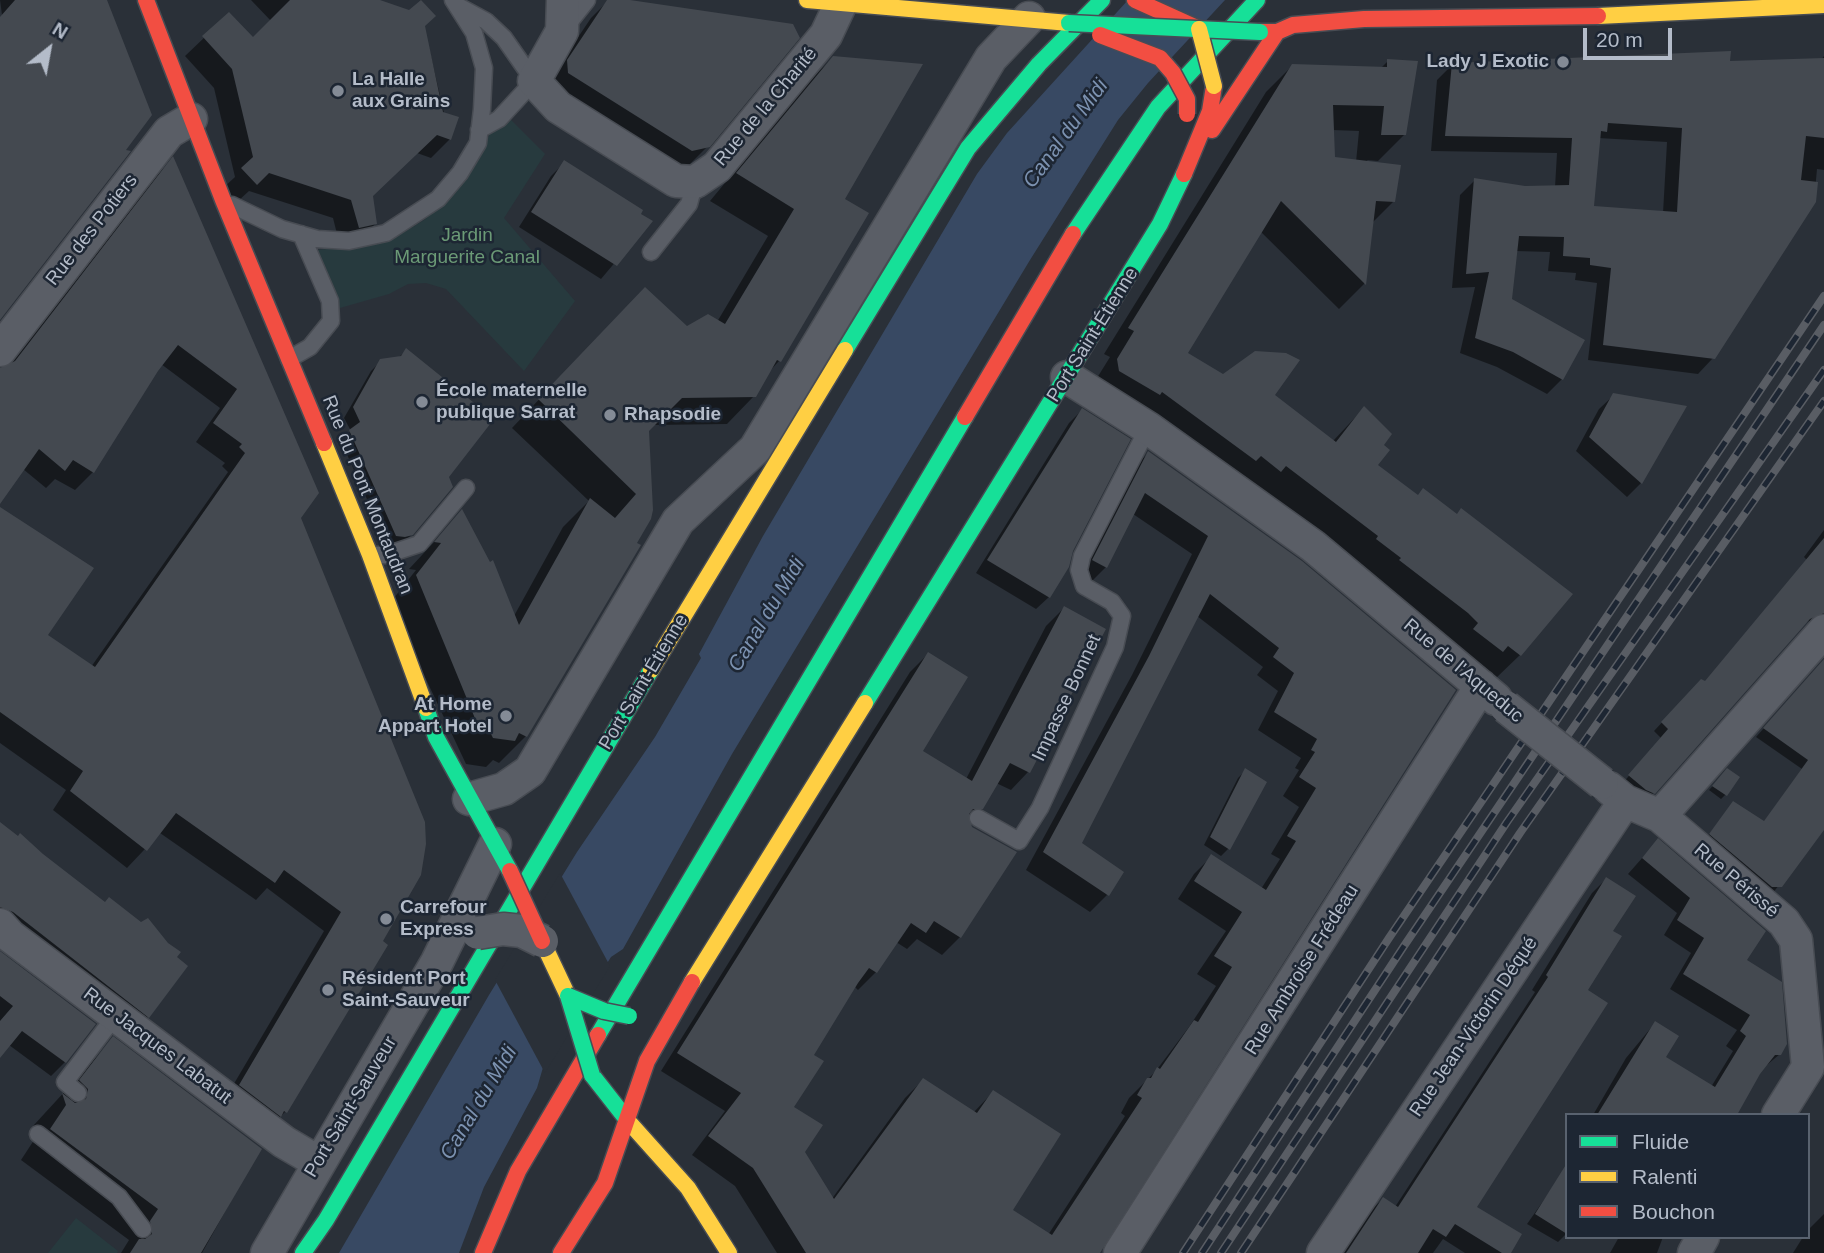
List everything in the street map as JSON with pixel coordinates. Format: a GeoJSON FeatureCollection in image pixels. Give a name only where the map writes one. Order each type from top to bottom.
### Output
{"type":"FeatureCollection","features":[{"type":"Feature","properties":{"kind":"main road"},"geometry":{"type":"LineString","coordinates":[[807,0],[1038,9],[1160,58],[1173,73],[1187,99],[1191,161]]}},
{"type":"Feature","properties":{"kind":"main road","name":"Port Saint-Étienne"},"geometry":{"type":"LineString","coordinates":[[303,1253],[326,1220],[626,710],[716,567],[928,210],[968,148],[1039,64],[1102,0]]}},
{"type":"Feature","properties":{"kind":"main road"},"geometry":{"type":"LineString","coordinates":[[1135,0],[1199,29]]}},
{"type":"Feature","properties":{"kind":"main road"},"geometry":{"type":"LineString","coordinates":[[483,1253],[518,1171],[897,536],[1006,344],[1101,188],[1141,129],[1257,0]]}},
{"type":"Feature","properties":{"kind":"main road"},"geometry":{"type":"LineString","coordinates":[[1429,0],[1442,18]]}},
{"type":"Feature","properties":{"kind":"main road","name":"Rue du Pont Montaudran"},"geometry":{"type":"LineString","coordinates":[[151,4],[191,119],[223,200],[370,555],[436,737],[510,871],[568,996],[592,1075],[628,1121],[688,1188],[729,1253]]}},
{"type":"Feature","properties":{"kind":"main road"},"geometry":{"type":"LineString","coordinates":[[1069,23],[1269,32],[1293,25],[1364,19],[1549,19],[1824,5]]}},
{"type":"Feature","properties":{"kind":"main road"},"geometry":{"type":"LineString","coordinates":[[1293,25],[1314,7]]}},
{"type":"Feature","properties":{"kind":"main road","name":"Port Saint-Étienne"},"geometry":{"type":"LineString","coordinates":[[1191,161],[1210,110],[1214,86],[1199,29]]}},
{"type":"Feature","properties":{"kind":"main road","name":"Port Saint-Étienne"},"geometry":{"type":"LineString","coordinates":[[628,1121],[647,1060],[673,1014],[1160,224],[1191,161],[1269,32]]}},
{"type":"Feature","properties":{"kind":"main road"},"geometry":{"type":"LineString","coordinates":[[568,996],[604,1011],[640,1015],[673,1014]]}},
{"type":"Feature","properties":{"kind":"main road"},"geometry":{"type":"LineString","coordinates":[[561,1253],[605,1183],[628,1121]]}},
{"type":"Feature","properties":{"kind":"street","name":"Rue de la Charité"},"geometry":{"type":"LineString","coordinates":[[695,182],[717,167],[826,35],[841,3]]}},
{"type":"Feature","properties":{"kind":"street"},"geometry":{"type":"LineString","coordinates":[[469,799],[504,789],[530,771],[678,521],[755,449],[991,58],[1038,9]]}},
{"type":"Feature","properties":{"kind":"street"},"geometry":{"type":"LineString","coordinates":[[562,15],[534,81],[558,107],[676,180],[695,182]]}},
{"type":"Feature","properties":{"kind":"street","name":"Rue des Potiers"},"geometry":{"type":"LineString","coordinates":[[0,350],[169,132],[191,119]]}},
{"type":"Feature","properties":{"kind":"street","name":"Rue de l'Aqueduc"},"geometry":{"type":"LineString","coordinates":[[1067,377],[1148,428],[1313,546],[1506,707],[1613,792],[1660,816]]}},
{"type":"Feature","properties":{"kind":"street"},"geometry":{"type":"LineString","coordinates":[[1660,816],[1824,631]]}},
{"type":"Feature","properties":{"kind":"street","name":"Rue Ambroise Frédeau"},"geometry":{"type":"LineString","coordinates":[[1120,1253],[1481,686]]}},
{"type":"Feature","properties":{"kind":"street","name":"Rue Jean-Victorin Déqué"},"geometry":{"type":"LineString","coordinates":[[1323,1253],[1613,792]]}},
{"type":"Feature","properties":{"kind":"street","name":"Rue Périssé"},"geometry":{"type":"LineString","coordinates":[[1660,816],[1784,922],[1796,940],[1808,1067],[1780,1113]]}},
{"type":"Feature","properties":{"kind":"street","name":"Port Saint-Sauveur"},"geometry":{"type":"LineString","coordinates":[[267,1253],[437,962],[495,844]]}},
{"type":"Feature","properties":{"kind":"street","name":"Rue Jacques Labatut"},"geometry":{"type":"LineString","coordinates":[[0,925],[9,936],[284,1142],[318,1162]]}},
{"type":"Feature","properties":{"kind":"street","name":"Port Saint-Sauveur"},"geometry":{"type":"LineString","coordinates":[[437,962],[452,947],[478,933],[503,929],[522,931],[542,940]]}},
{"type":"Feature","properties":{"kind":"lane"},"geometry":{"type":"LineString","coordinates":[[562,15],[587,0]]}},
{"type":"Feature","properties":{"kind":"lane"},"geometry":{"type":"LineString","coordinates":[[455,3],[486,20],[504,38],[534,81],[499,119],[480,130]]}},
{"type":"Feature","properties":{"kind":"lane"},"geometry":{"type":"LineString","coordinates":[[223,200],[282,229],[349,241],[386,233],[438,199],[460,173],[478,143],[480,130],[484,68],[474,33],[455,3]]}},
{"type":"Feature","properties":{"kind":"lane"},"geometry":{"type":"LineString","coordinates":[[651,252],[690,204],[695,182]]}},
{"type":"Feature","properties":{"kind":"lane"},"geometry":{"type":"LineString","coordinates":[[289,359],[310,348],[331,321],[330,302],[301,234]]}},
{"type":"Feature","properties":{"kind":"lane","name":"Impasse Bonnet"},"geometry":{"type":"LineString","coordinates":[[978,818],[1019,841],[1040,808],[1115,647],[1122,616],[1112,602],[1084,586],[1079,570],[1082,556],[1148,428]]}},
{"type":"Feature","properties":{"kind":"lane"},"geometry":{"type":"LineString","coordinates":[[370,555],[386,555],[419,544],[466,488]]}},
{"type":"Feature","properties":{"kind":"lane"},"geometry":{"type":"LineString","coordinates":[[78,1093],[65,1082],[116,1016]]}},
{"type":"Feature","properties":{"kind":"lane"},"geometry":{"type":"LineString","coordinates":[[38,1134],[120,1197],[143,1229]]}},
{"type":"Feature","properties":{"kind":"green space","name":"Jardin Marguerite Canal"},"geometry":{"type":"Polygon","coordinates":[[[511,120],[545,154],[504,218],[575,301],[524,371],[446,289],[426,283],[408,284],[389,294],[340,308],[316,250],[363,245],[396,237],[424,220],[455,193],[478,160],[491,131],[511,120]]]}},
{"type":"Feature","properties":{"kind":"green space"},"geometry":{"type":"Polygon","coordinates":[[[76,1218],[118,1251],[117,1253],[48,1253],[76,1218]]]}},
{"type":"Feature","properties":{"kind":"water","name":"Canal du Midi"},"geometry":{"type":"Polygon","coordinates":[[[1128,0],[1225,0],[1148,83],[1118,120],[1030,260],[732,754],[623,949],[611,957],[544,1064],[537,1088],[484,1187],[459,1253],[339,1253],[489,995],[577,852],[655,737],[701,658],[699,654],[763,536],[977,174],[1007,133],[1128,0]]]}},
{"type":"Feature","properties":{"kind":"pier"},"geometry":{"type":"Polygon","coordinates":[[[560,873],[610,966],[545,1073],[495,980],[560,873]]]}},
{"type":"Feature","properties":{"kind":"building"},"geometry":{"type":"Polygon","coordinates":[[[15,0],[107,0],[152,115],[126,150],[131,151],[0,320],[0,17],[15,0]]]}},
{"type":"Feature","properties":{"kind":"building","name":"La Halle aux Grains"},"geometry":{"type":"Polygon","coordinates":[[[290,0],[380,0],[409,10],[421,0],[436,16],[425,26],[443,112],[459,117],[451,140],[437,135],[373,196],[377,224],[359,228],[351,200],[269,173],[257,185],[241,168],[253,157],[232,69],[202,36],[229,12],[253,37],[290,0]]]}},
{"type":"Feature","properties":{"kind":"building"},"geometry":{"type":"Polygon","coordinates":[[[607,0],[630,0],[793,24],[800,38],[710,147],[692,151],[568,73],[567,60],[607,0]]]}},
{"type":"Feature","properties":{"kind":"building"},"geometry":{"type":"Polygon","coordinates":[[[1731,51],[1730,61],[1824,58],[1824,138],[1806,136],[1801,180],[1818,182],[1816,202],[1715,359],[1603,345],[1611,268],[1590,265],[1590,258],[1563,256],[1564,237],[1519,236],[1512,299],[1585,340],[1563,380],[1513,352],[1475,338],[1489,272],[1466,274],[1474,178],[1525,186],[1569,185],[1572,138],[1445,136],[1452,63],[1731,51]],[[1608,123],[1607,132],[1601,131],[1594,206],[1677,212],[1682,128],[1608,123]]]}},
{"type":"Feature","properties":{"kind":"building","name":"Rhapsodie"},"geometry":{"type":"Polygon","coordinates":[[[833,56],[923,64],[845,199],[869,213],[781,362],[777,360],[756,397],[682,398],[649,431],[653,510],[651,519],[637,543],[641,545],[527,737],[519,733],[515,741],[493,738],[489,730],[481,733],[416,575],[441,543],[434,542],[462,509],[490,562],[493,560],[519,625],[590,498],[615,518],[636,494],[538,399],[645,287],[687,326],[708,314],[725,324],[794,209],[736,173],[833,56]]]}},
{"type":"Feature","properties":{"kind":"building"},"geometry":{"type":"Polygon","coordinates":[[[1387,59],[1418,61],[1406,135],[1381,135],[1384,106],[1333,105],[1335,157],[1401,165],[1395,202],[1376,201],[1366,285],[1281,201],[1188,353],[1223,374],[1255,351],[1286,353],[1300,360],[1275,395],[1336,442],[1364,406],[1392,434],[1384,445],[1390,450],[1378,465],[1418,495],[1423,488],[1457,514],[1461,508],[1573,594],[1521,656],[1508,646],[1503,652],[1473,629],[1478,623],[1468,613],[1399,560],[1401,558],[1376,539],[1378,536],[1286,466],[1281,472],[1261,456],[1256,461],[1162,392],[1160,395],[1119,371],[1117,359],[1134,331],[1128,328],[1292,64],[1387,67],[1387,59]]]}},
{"type":"Feature","properties":{"kind":"building"},"geometry":{"type":"Polygon","coordinates":[[[173,156],[319,493],[301,518],[425,822],[426,844],[421,875],[383,941],[388,945],[287,1113],[284,1111],[281,1117],[239,1085],[341,912],[284,870],[275,883],[176,813],[147,851],[70,791],[83,771],[0,712],[0,507],[94,568],[48,635],[95,667],[245,453],[239,447],[242,444],[213,423],[237,389],[178,345],[158,371],[94,473],[73,460],[65,471],[39,449],[0,504],[0,368],[15,361],[173,156]]]}},
{"type":"Feature","properties":{"kind":"building"},"geometry":{"type":"Polygon","coordinates":[[[564,160],[643,210],[641,214],[653,221],[617,266],[531,212],[564,160]]]}},
{"type":"Feature","properties":{"kind":"building"},"geometry":{"type":"Polygon","coordinates":[[[406,348],[494,419],[449,477],[453,487],[413,535],[405,537],[396,536],[349,430],[360,422],[353,407],[380,359],[401,356],[406,348]]]}},
{"type":"Feature","properties":{"kind":"building"},"geometry":{"type":"Polygon","coordinates":[[[1613,393],[1687,406],[1642,484],[1589,437],[1613,393]]]}},
{"type":"Feature","properties":{"kind":"building"},"geometry":{"type":"Polygon","coordinates":[[[1082,408],[1131,439],[1073,551],[1069,567],[1050,598],[987,560],[1082,408]]]}},
{"type":"Feature","properties":{"kind":"building"},"geometry":{"type":"Polygon","coordinates":[[[1148,451],[1302,561],[1456,690],[1100,1253],[806,1253],[753,1168],[708,1136],[741,1093],[677,1053],[928,652],[968,677],[923,751],[972,781],[1064,606],[1106,629],[1030,773],[1010,763],[983,809],[973,809],[969,814],[972,827],[1017,852],[961,938],[934,921],[926,933],[911,923],[877,973],[869,968],[814,1055],[824,1061],[794,1107],[823,1125],[805,1152],[834,1199],[923,1078],[977,1113],[993,1090],[1061,1134],[1013,1210],[1052,1235],[1142,1098],[1137,1095],[1147,1078],[1151,1078],[1157,1067],[1160,1069],[1194,1020],[1198,1022],[1232,967],[1214,956],[1242,912],[1194,881],[1211,854],[1266,890],[1296,841],[1287,836],[1316,788],[1299,777],[1315,752],[1311,750],[1317,739],[1274,712],[1294,673],[1273,657],[1279,648],[1210,594],[1082,843],[1124,872],[1109,896],[1043,852],[1149,656],[1208,536],[1145,493],[1107,568],[1092,560],[1148,451]]]}},
{"type":"Feature","properties":{"kind":"building"},"geometry":{"type":"Polygon","coordinates":[[[1824,538],[1824,613],[1810,619],[1655,794],[1646,790],[1628,775],[1668,729],[1661,722],[1701,679],[1705,681],[1824,538]]]}},
{"type":"Feature","properties":{"kind":"building"},"geometry":{"type":"Polygon","coordinates":[[[1824,659],[1824,830],[1782,887],[1772,887],[1709,834],[1733,801],[1764,821],[1808,760],[1763,728],[1824,659]]]}},
{"type":"Feature","properties":{"kind":"building"},"geometry":{"type":"Polygon","coordinates":[[[1245,768],[1267,782],[1230,850],[1210,837],[1245,768]]]}},
{"type":"Feature","properties":{"kind":"building"},"geometry":{"type":"Polygon","coordinates":[[[1727,768],[1740,777],[1727,796],[1712,786],[1727,768]]]}},
{"type":"Feature","properties":{"kind":"building"},"geometry":{"type":"Polygon","coordinates":[[[0,822],[18,836],[20,833],[105,902],[109,897],[141,922],[148,918],[168,943],[181,952],[177,957],[188,966],[149,1018],[13,912],[0,907],[0,822]]]}},
{"type":"Feature","properties":{"kind":"building"},"geometry":{"type":"Polygon","coordinates":[[[1658,838],[1766,931],[1747,960],[1782,982],[1787,1044],[1781,1055],[1775,1055],[1760,1074],[1738,1113],[1598,1113],[1655,1021],[1679,1036],[1666,1057],[1715,1087],[1746,1036],[1740,1031],[1750,1015],[1683,974],[1704,938],[1677,920],[1690,898],[1642,858],[1658,838]]]}},
{"type":"Feature","properties":{"kind":"building"},"geometry":{"type":"Polygon","coordinates":[[[1606,877],[1636,896],[1613,931],[1622,936],[1588,990],[1608,1003],[1477,1207],[1522,1234],[1511,1253],[1502,1253],[1455,1224],[1446,1237],[1433,1229],[1418,1253],[1346,1253],[1383,1197],[1398,1207],[1548,977],[1546,975],[1606,877]]]}},
{"type":"Feature","properties":{"kind":"building"},"geometry":{"type":"Polygon","coordinates":[[[0,951],[96,1024],[66,1063],[22,1031],[0,1058],[0,1021],[13,1006],[0,996],[0,951]]]}},
{"type":"Feature","properties":{"kind":"building"},"geometry":{"type":"Polygon","coordinates":[[[113,1036],[262,1149],[201,1253],[130,1253],[139,1239],[145,1239],[152,1234],[150,1221],[158,1209],[50,1129],[66,1105],[62,1093],[75,1103],[86,1099],[88,1089],[79,1080],[113,1036]]]}},
{"type":"Feature","properties":{"kind":"building"},"geometry":{"type":"Polygon","coordinates":[[[1565,1166],[1565,1233],[1535,1214],[1565,1166]]]}},
{"type":"Feature","properties":{"kind":"railway"},"geometry":{"type":"LineString","coordinates":[[1183,1253],[1389,938],[1824,296]]}},
{"type":"Feature","properties":{"kind":"railway"},"geometry":{"type":"LineString","coordinates":[[1202,1253],[1404,946],[1824,325]]}},
{"type":"Feature","properties":{"kind":"railway"},"geometry":{"type":"LineString","coordinates":[[1221,1253],[1507,822],[1824,370]]}},
{"type":"Feature","properties":{"kind":"railway"},"geometry":{"type":"LineString","coordinates":[[1241,1253],[1520,833],[1824,401]]}},
{"type":"Feature","properties":{"kind":"traffic: fast"},"geometry":{"type":"LineString","coordinates":[[845,350],[968,148],[1039,64],[1102,0]]}},
{"type":"Feature","properties":{"kind":"traffic: fast"},"geometry":{"type":"LineString","coordinates":[[1073,234],[1158,107],[1257,0]]}},
{"type":"Feature","properties":{"kind":"traffic: fast"},"geometry":{"type":"LineString","coordinates":[[1069,23],[1260,32]]}},
{"type":"Feature","properties":{"kind":"traffic: fast"},"geometry":{"type":"LineString","coordinates":[[865,703],[1160,224],[1184,174]]}},
{"type":"Feature","properties":{"kind":"traffic: fast"},"geometry":{"type":"LineString","coordinates":[[598,1035],[965,417]]}},
{"type":"Feature","properties":{"kind":"traffic: fast"},"geometry":{"type":"LineString","coordinates":[[303,1253],[326,1220],[651,670]]}},
{"type":"Feature","properties":{"kind":"traffic: fast"},"geometry":{"type":"LineString","coordinates":[[426,708],[436,737],[510,871]]}},
{"type":"Feature","properties":{"kind":"traffic: fast"},"geometry":{"type":"LineString","coordinates":[[568,996],[592,1075]]}},
{"type":"Feature","properties":{"kind":"traffic: fast"},"geometry":{"type":"LineString","coordinates":[[568,996],[604,1011],[629,1016]]}},
{"type":"Feature","properties":{"kind":"traffic: fast"},"geometry":{"type":"LineString","coordinates":[[592,1075],[628,1121]]}},
{"type":"Feature","properties":{"kind":"traffic: slow"},"geometry":{"type":"LineString","coordinates":[[807,0],[1069,23]]}},
{"type":"Feature","properties":{"kind":"traffic: slow"},"geometry":{"type":"LineString","coordinates":[[1598,16],[1824,5]]}},
{"type":"Feature","properties":{"kind":"traffic: slow"},"geometry":{"type":"LineString","coordinates":[[1199,29],[1214,86]]}},
{"type":"Feature","properties":{"kind":"traffic: slow"},"geometry":{"type":"LineString","coordinates":[[651,670],[845,350]]}},
{"type":"Feature","properties":{"kind":"traffic: slow"},"geometry":{"type":"LineString","coordinates":[[324,443],[370,555],[426,708]]}},
{"type":"Feature","properties":{"kind":"traffic: slow"},"geometry":{"type":"LineString","coordinates":[[692,982],[865,703]]}},
{"type":"Feature","properties":{"kind":"traffic: slow"},"geometry":{"type":"LineString","coordinates":[[542,941],[568,996]]}},
{"type":"Feature","properties":{"kind":"traffic: slow"},"geometry":{"type":"LineString","coordinates":[[628,1121],[688,1188],[729,1253]]}},
{"type":"Feature","properties":{"kind":"traffic: jam"},"geometry":{"type":"LineString","coordinates":[[146,0],[223,200],[324,443]]}},
{"type":"Feature","properties":{"kind":"traffic: jam"},"geometry":{"type":"LineString","coordinates":[[1135,0],[1197,28]]}},
{"type":"Feature","properties":{"kind":"traffic: jam"},"geometry":{"type":"LineString","coordinates":[[1260,32],[1277,32],[1293,25],[1364,19],[1598,16]]}},
{"type":"Feature","properties":{"kind":"traffic: jam"},"geometry":{"type":"LineString","coordinates":[[1212,130],[1277,32]]}},
{"type":"Feature","properties":{"kind":"traffic: jam"},"geometry":{"type":"LineString","coordinates":[[1100,35],[1160,58],[1173,73],[1187,99],[1187,114]]}},
{"type":"Feature","properties":{"kind":"traffic: jam"},"geometry":{"type":"LineString","coordinates":[[1184,174],[1210,111],[1214,86]]}},
{"type":"Feature","properties":{"kind":"traffic: jam"},"geometry":{"type":"LineString","coordinates":[[965,417],[1073,234]]}},
{"type":"Feature","properties":{"kind":"traffic: jam"},"geometry":{"type":"LineString","coordinates":[[510,871],[542,941]]}},
{"type":"Feature","properties":{"kind":"traffic: jam"},"geometry":{"type":"LineString","coordinates":[[561,1253],[605,1183],[647,1061],[692,982]]}},
{"type":"Feature","properties":{"kind":"traffic: jam"},"geometry":{"type":"LineString","coordinates":[[483,1253],[518,1171],[598,1035]]}},
{"type":"Feature","properties":{"kind":"place","name":"Lady J Exotic"},"geometry":{"type":"Point","coordinates":[1563,62]}},
{"type":"Feature","properties":{"kind":"place","name":"La Halle aux Grains"},"geometry":{"type":"Point","coordinates":[338,91]}},
{"type":"Feature","properties":{"kind":"place","name":"École maternelle publique Sarrat"},"geometry":{"type":"Point","coordinates":[422,402]}},
{"type":"Feature","properties":{"kind":"place","name":"Rhapsodie"},"geometry":{"type":"Point","coordinates":[610,415]}},
{"type":"Feature","properties":{"kind":"place","name":"At Home Appart Hotel"},"geometry":{"type":"Point","coordinates":[506,716]}},
{"type":"Feature","properties":{"kind":"place","name":"Carrefour Express"},"geometry":{"type":"Point","coordinates":[386,919]}},
{"type":"Feature","properties":{"kind":"place","name":"Résident Port Saint-Sauveur"},"geometry":{"type":"Point","coordinates":[328,990]}}]}
